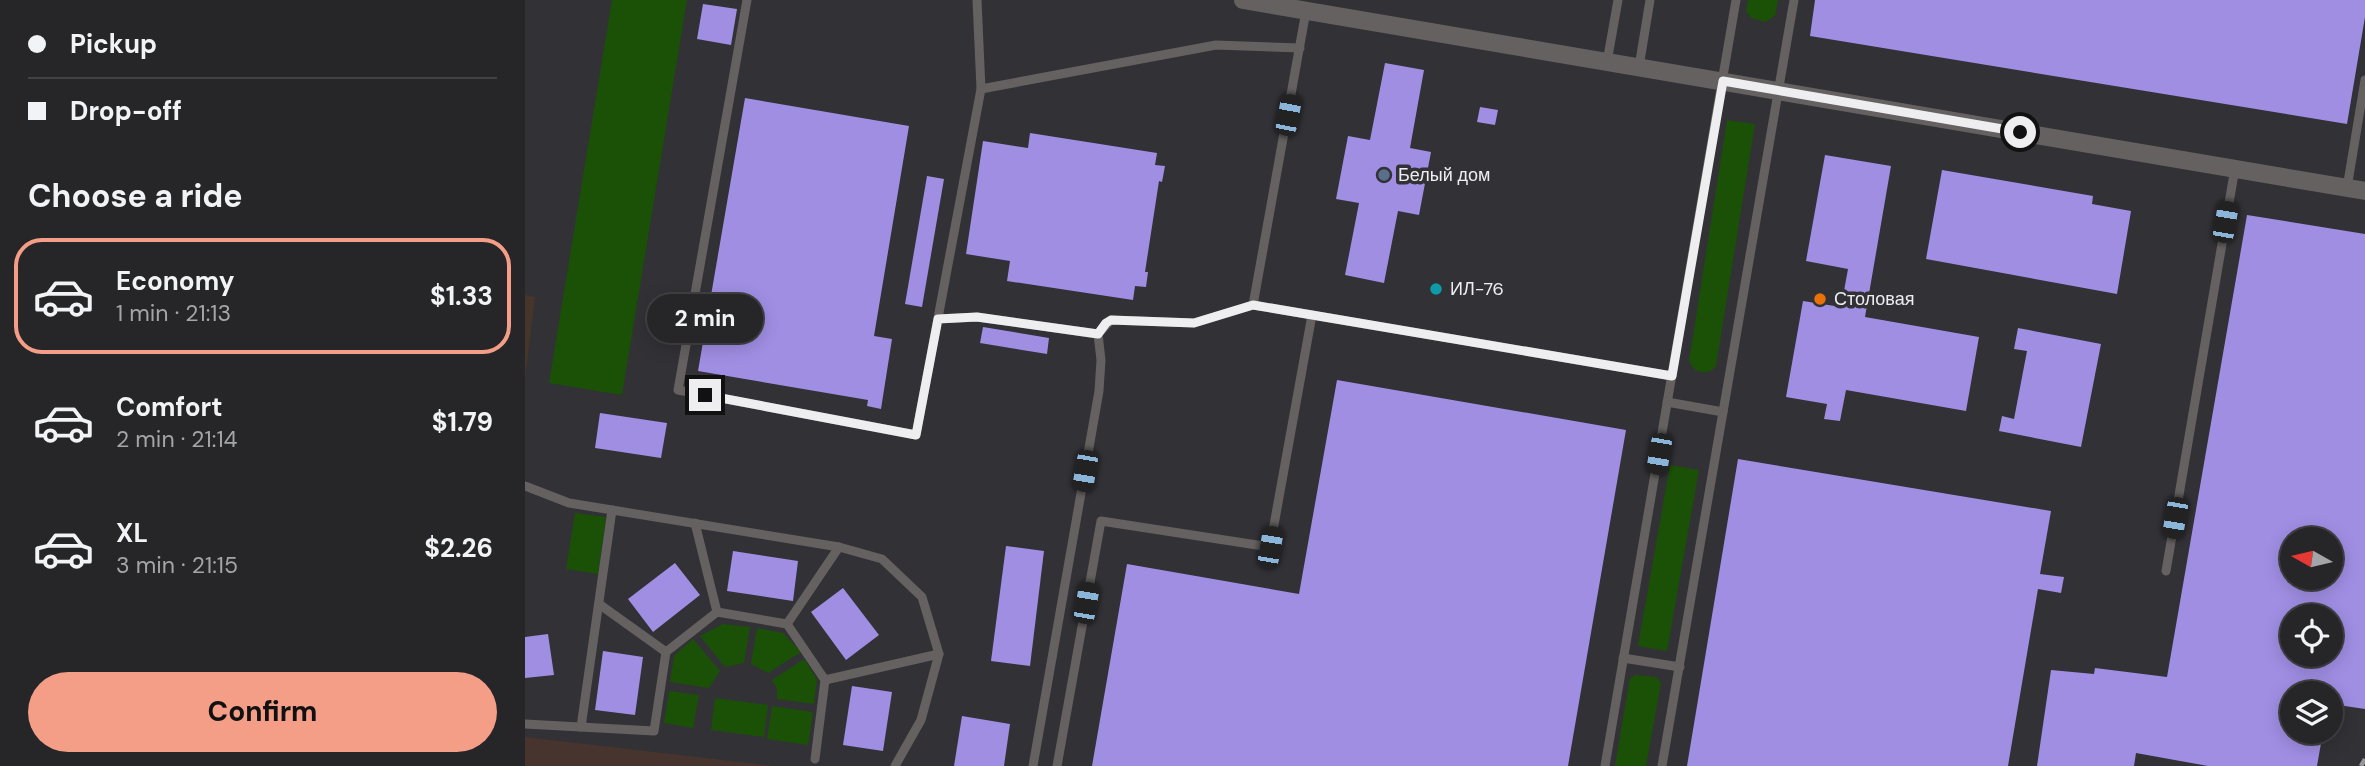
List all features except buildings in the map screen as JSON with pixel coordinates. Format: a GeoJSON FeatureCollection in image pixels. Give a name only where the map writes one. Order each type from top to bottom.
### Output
{"type":"FeatureCollection","features":[{"type":"Feature","properties":{"kind":"street"},"geometry":{"type":"LineString","coordinates":[[1243,0],[2356,190]]}},
{"type":"Feature","properties":{"kind":"lane"},"geometry":{"type":"LineString","coordinates":[[747,0],[678,390],[916,435],[981,89],[977,0]]}},
{"type":"Feature","properties":{"kind":"lane"},"geometry":{"type":"LineString","coordinates":[[1607,62],[1618,0]]}},
{"type":"Feature","properties":{"kind":"lane"},"geometry":{"type":"LineString","coordinates":[[1639,67],[1650,0]]}},
{"type":"Feature","properties":{"kind":"lane"},"geometry":{"type":"LineString","coordinates":[[1605,766],[1736,0]]}},
{"type":"Feature","properties":{"kind":"lane"},"geometry":{"type":"LineString","coordinates":[[1663,766],[1794,0]]}},
{"type":"Feature","properties":{"kind":"lane"},"geometry":{"type":"LineString","coordinates":[[1253,305],[1306,11]]}},
{"type":"Feature","properties":{"kind":"lane"},"geometry":{"type":"LineString","coordinates":[[981,89],[1216,45],[1300,48]]}},
{"type":"Feature","properties":{"kind":"lane"},"geometry":{"type":"LineString","coordinates":[[2356,190],[2365,80]]}},
{"type":"Feature","properties":{"kind":"lane"},"geometry":{"type":"LineString","coordinates":[[2165,572],[2235,168]]}},
{"type":"Feature","properties":{"kind":"lane"},"geometry":{"type":"LineString","coordinates":[[1033,766],[1099,391],[1101,360],[1098,334],[1106,323],[1111,320],[1194,323],[1253,305],[1672,376]]}},
{"type":"Feature","properties":{"kind":"lane"},"geometry":{"type":"LineString","coordinates":[[1057,766],[1101,521],[1270,547],[1312,315]]}},
{"type":"Feature","properties":{"kind":"lane"},"geometry":{"type":"LineString","coordinates":[[938,319],[977,317],[1098,334]]}},
{"type":"Feature","properties":{"kind":"lane"},"geometry":{"type":"LineString","coordinates":[[1667,402],[1723,412]]}},
{"type":"Feature","properties":{"kind":"lane"},"geometry":{"type":"LineString","coordinates":[[525,486],[569,503],[839,547],[881,559],[922,597],[939,654],[921,720],[895,766]]}},
{"type":"Feature","properties":{"kind":"lane"},"geometry":{"type":"LineString","coordinates":[[581,727],[612,510]]}},
{"type":"Feature","properties":{"kind":"lane"},"geometry":{"type":"LineString","coordinates":[[695,523],[717,612]]}},
{"type":"Feature","properties":{"kind":"lane"},"geometry":{"type":"LineString","coordinates":[[787,624],[839,547]]}},
{"type":"Feature","properties":{"kind":"lane"},"geometry":{"type":"LineString","coordinates":[[599,604],[666,652]]}},
{"type":"Feature","properties":{"kind":"lane"},"geometry":{"type":"LineString","coordinates":[[525,724],[654,731],[666,652],[717,612],[787,624],[825,680],[815,759]]}},
{"type":"Feature","properties":{"kind":"lane"},"geometry":{"type":"LineString","coordinates":[[825,680],[939,654]]}},
{"type":"Feature","properties":{"kind":"lane"},"geometry":{"type":"LineString","coordinates":[[1623,658],[1679,667]]}},
{"type":"Feature","properties":{"kind":"shaded area"},"geometry":{"type":"Polygon","coordinates":[[[525,295],[535,297],[525,378],[525,295]]]}},
{"type":"Feature","properties":{"kind":"shaded area"},"geometry":{"type":"Polygon","coordinates":[[[525,737],[766,765],[772,766],[525,766],[525,737]]]}},
{"type":"Feature","properties":{"kind":"green space"},"geometry":{"type":"Polygon","coordinates":[[[612,0],[687,0],[622,395],[549,383],[612,0]]]}},
{"type":"Feature","properties":{"kind":"green space"},"geometry":{"type":"Polygon","coordinates":[[[1748,0],[1778,0],[1775,16],[1765,22],[1751,18],[1746,11],[1748,0]]]}},
{"type":"Feature","properties":{"kind":"green space"},"geometry":{"type":"Polygon","coordinates":[[[1727,120],[1755,124],[1716,366],[1709,372],[1701,372],[1689,361],[1727,120]]]}},
{"type":"Feature","properties":{"kind":"green space"},"geometry":{"type":"Polygon","coordinates":[[[1670,465],[1699,470],[1667,651],[1638,646],[1670,465]]]}},
{"type":"Feature","properties":{"kind":"green space"},"geometry":{"type":"Polygon","coordinates":[[[575,513],[606,517],[598,574],[566,569],[575,513]]]}},
{"type":"Feature","properties":{"kind":"green space"},"geometry":{"type":"Polygon","coordinates":[[[723,624],[750,627],[744,663],[725,667],[700,636],[723,624]]]}},
{"type":"Feature","properties":{"kind":"green space"},"geometry":{"type":"Polygon","coordinates":[[[757,628],[783,633],[801,652],[768,673],[751,664],[757,628]]]}},
{"type":"Feature","properties":{"kind":"green space"},"geometry":{"type":"Polygon","coordinates":[[[693,639],[720,671],[709,688],[670,682],[674,656],[693,639]]]}},
{"type":"Feature","properties":{"kind":"green space"},"geometry":{"type":"Polygon","coordinates":[[[804,659],[817,679],[814,704],[777,699],[777,689],[772,680],[804,659]]]}},
{"type":"Feature","properties":{"kind":"green space"},"geometry":{"type":"Polygon","coordinates":[[[1636,675],[1656,677],[1661,683],[1646,766],[1615,766],[1630,678],[1636,675]]]}},
{"type":"Feature","properties":{"kind":"green space"},"geometry":{"type":"Polygon","coordinates":[[[669,691],[699,695],[693,728],[664,723],[669,691]]]}},
{"type":"Feature","properties":{"kind":"green space"},"geometry":{"type":"Polygon","coordinates":[[[715,698],[768,705],[764,737],[711,730],[715,698]]]}},
{"type":"Feature","properties":{"kind":"green space"},"geometry":{"type":"Polygon","coordinates":[[[772,706],[813,712],[808,745],[767,739],[772,706]]]}},
{"type":"Feature","properties":{"kind":"railway"},"geometry":{"type":"LineString","coordinates":[[2361,766],[2365,759]]}},
{"type":"Feature","properties":{"kind":"place","name":"Белый дом"},"geometry":{"type":"Point","coordinates":[1384,175]}},
{"type":"Feature","properties":{"kind":"place","name":"ИЛ-76"},"geometry":{"type":"Point","coordinates":[1436,289]}},
{"type":"Feature","properties":{"kind":"place","name":"Столовая"},"geometry":{"type":"Point","coordinates":[1820,299]}},
{"type":"Feature","properties":{"kind":"route"},"geometry":{"type":"LineString","coordinates":[[705,395],[916,435],[938,319],[977,317],[1098,334],[1111,320],[1194,323],[1253,305],[1672,376],[1723,81],[2020,132]]}}]}
